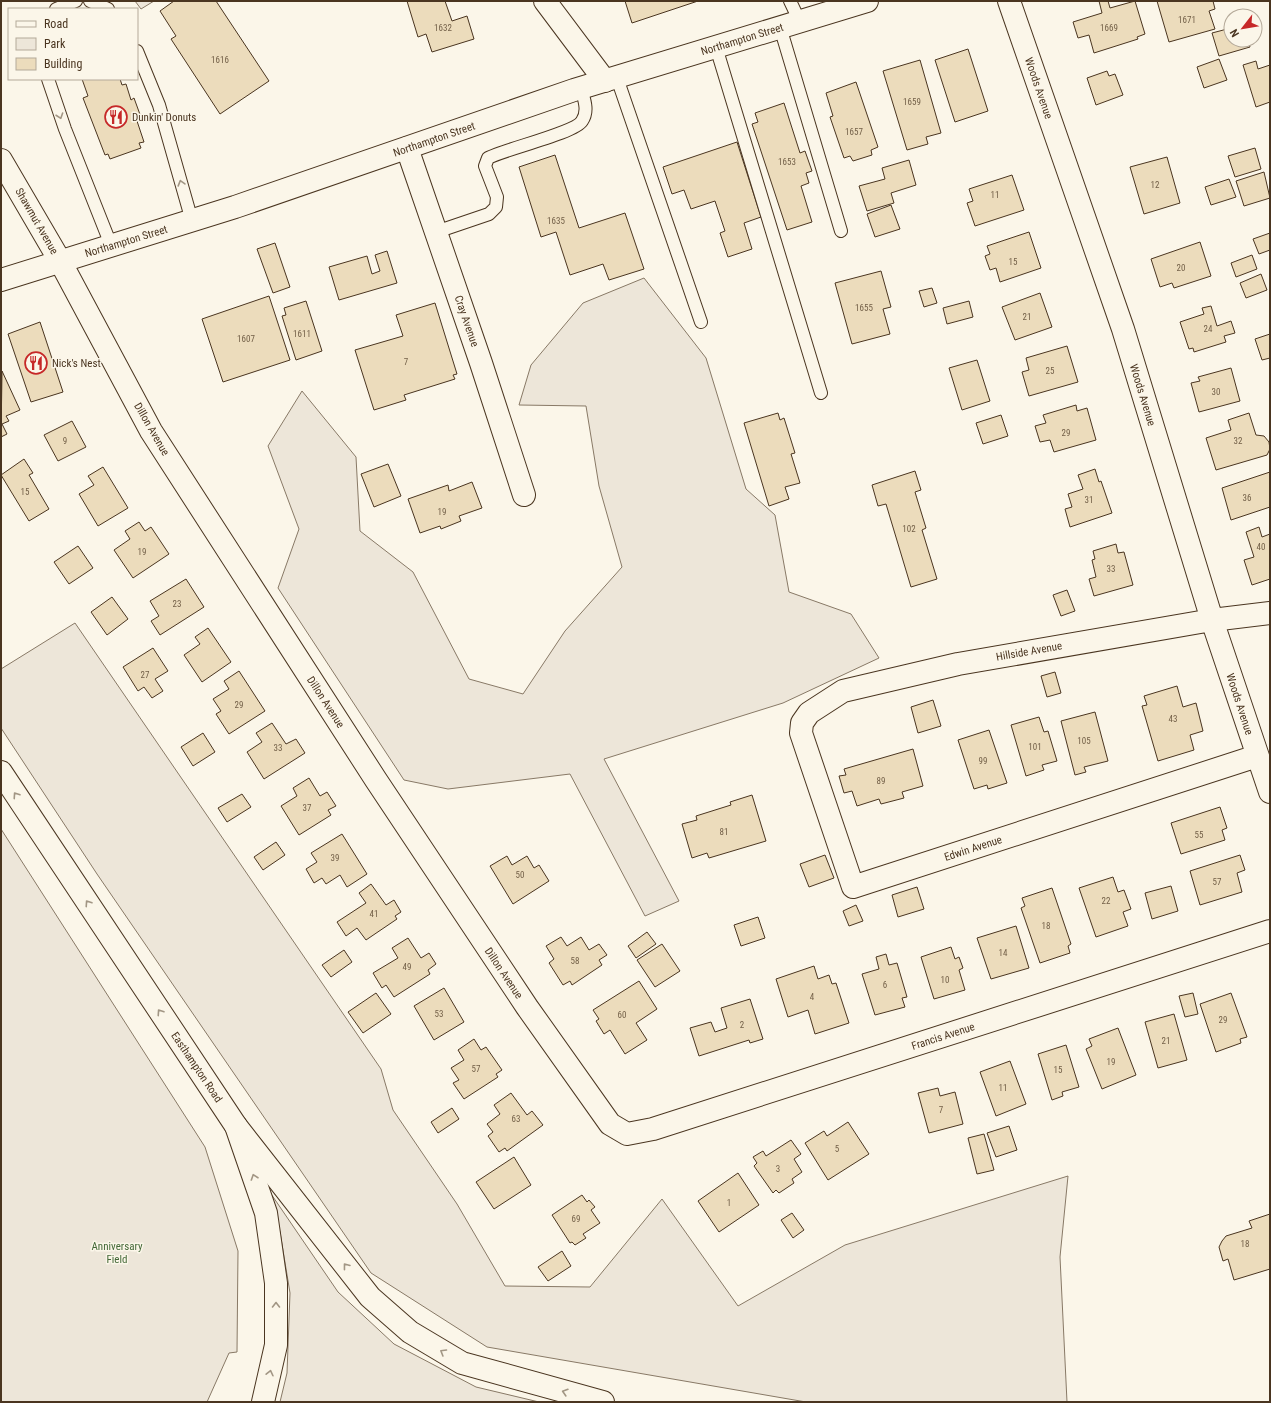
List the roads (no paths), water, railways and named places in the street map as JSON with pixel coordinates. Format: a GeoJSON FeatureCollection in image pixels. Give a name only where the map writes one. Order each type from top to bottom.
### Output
{"type":"FeatureCollection","features":[{"type":"Feature","properties":{"kind":"main road"},"geometry":{"type":"LineString","coordinates":[[545,1],[611,79]]}},
{"type":"Feature","properties":{"kind":"main road","name":"Northampton Street"},"geometry":{"type":"LineString","coordinates":[[1,280],[192,221],[581,88],[867,1]]}},
{"type":"Feature","properties":{"kind":"main road","name":"Woods Avenue"},"geometry":{"type":"LineString","coordinates":[[1009,1],[1123,329],[1212,620],[1270,792]]}},
{"type":"Feature","properties":{"kind":"main road","name":"Cray Avenue"},"geometry":{"type":"LineString","coordinates":[[407,148],[481,363],[524,495]]}},
{"type":"Feature","properties":{"kind":"main road","name":"Shawmut Avenue"},"geometry":{"type":"LineString","coordinates":[[1,160],[60,261]]}},
{"type":"Feature","properties":{"kind":"main road","name":"Dillon Avenue"},"geometry":{"type":"LineString","coordinates":[[60,261],[151,431],[372,774],[518,994],[610,1124],[615,1127]]}},
{"type":"Feature","properties":{"kind":"main road","name":"Hillside Avenue"},"geometry":{"type":"LineString","coordinates":[[802,723],[814,708],[843,691],[870,684],[958,664],[1212,620],[1270,613]]}},
{"type":"Feature","properties":{"kind":"main road","name":"Edwin Avenue"},"geometry":{"type":"LineString","coordinates":[[802,723],[802,733],[853,888],[1257,756]]}},
{"type":"Feature","properties":{"kind":"main road","name":"Easthampton Road"},"geometry":{"type":"LineString","coordinates":[[1,772],[236,1126],[266,1213],[276,1283],[276,1345],[263,1402]]}},
{"type":"Feature","properties":{"kind":"main road","name":"Francis Avenue"},"geometry":{"type":"LineString","coordinates":[[615,1127],[627,1134],[653,1129],[1270,931]]}},
{"type":"Feature","properties":{"kind":"main road"},"geometry":{"type":"LineString","coordinates":[[236,1126],[370,1297],[410,1332],[462,1363],[603,1402]]}},
{"type":"Feature","properties":{"kind":"lane"},"geometry":{"type":"LineString","coordinates":[[58,8],[76,1]]}},
{"type":"Feature","properties":{"kind":"lane"},"geometry":{"type":"LineString","coordinates":[[90,1],[106,8]]}},
{"type":"Feature","properties":{"kind":"lane"},"geometry":{"type":"LineString","coordinates":[[790,1],[790,25],[841,231]]}},
{"type":"Feature","properties":{"kind":"lane"},"geometry":{"type":"LineString","coordinates":[[716,47],[821,393]]}},
{"type":"Feature","properties":{"kind":"lane"},"geometry":{"type":"LineString","coordinates":[[138,54],[158,105],[192,221]]}},
{"type":"Feature","properties":{"kind":"lane"},"geometry":{"type":"LineString","coordinates":[[611,79],[701,322]]}},
{"type":"Feature","properties":{"kind":"lane"},"geometry":{"type":"LineString","coordinates":[[48,80],[65,129],[111,245]]}},
{"type":"Feature","properties":{"kind":"lane"},"geometry":{"type":"LineString","coordinates":[[436,232],[489,214],[496,207],[497,197],[485,166],[488,158],[499,152],[570,129],[582,122],[586,109],[581,88]]}},
{"type":"Feature","properties":{"kind":"place","name":"Dunkin' Donuts"},"geometry":{"type":"Point","coordinates":[116,117]}},
{"type":"Feature","properties":{"kind":"place","name":"Nick's Nest"},"geometry":{"type":"Point","coordinates":[36,363]}},
{"type":"Feature","properties":{"kind":"park label","name":"Anniversary Field"},"geometry":{"type":"Point","coordinates":[117,1252]}}]}
